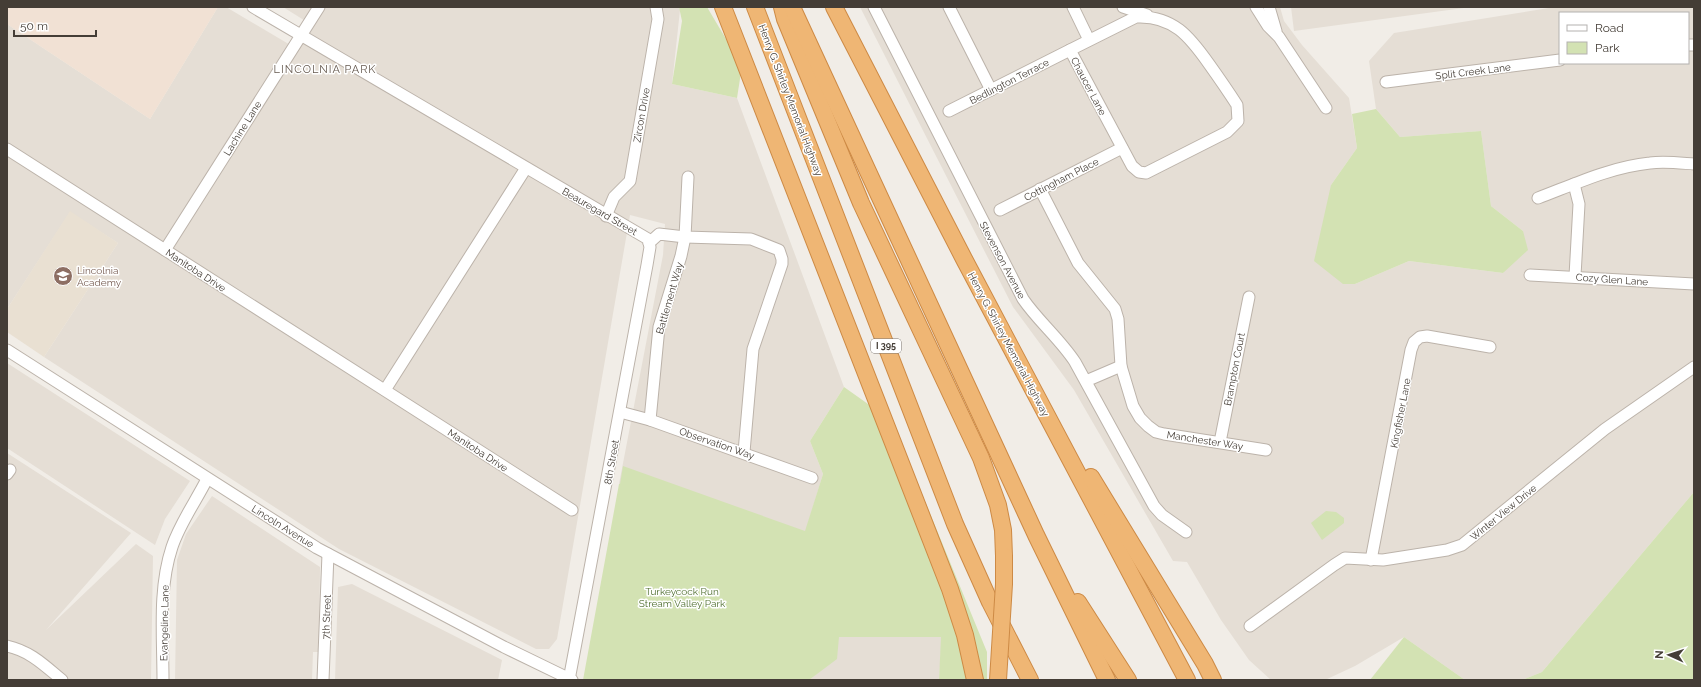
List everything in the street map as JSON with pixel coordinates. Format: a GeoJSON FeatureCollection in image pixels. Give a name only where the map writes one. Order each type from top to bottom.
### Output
{"type":"FeatureCollection","features":[{"type":"Feature","properties":{"kind":"highway"},"geometry":{"type":"LineString","coordinates":[[723,7],[950,589],[965,635],[975,680]]}},
{"type":"Feature","properties":{"kind":"highway","name":"Henry G. Shirley Memorial Highway"},"geometry":{"type":"LineString","coordinates":[[755,7],[955,524],[990,602],[1030,680]]}},
{"type":"Feature","properties":{"kind":"highway"},"geometry":{"type":"LineString","coordinates":[[782,7],[791,33],[861,203],[981,458],[998,505],[1003,530],[1004,556],[1004,584],[998,680]]}},
{"type":"Feature","properties":{"kind":"highway"},"geometry":{"type":"LineString","coordinates":[[792,7],[1036,535],[1107,680]]}},
{"type":"Feature","properties":{"kind":"highway","name":"Henry G. Shirley Memorial Highway"},"geometry":{"type":"LineString","coordinates":[[834,7],[1000,327],[1186,680]]}},
{"type":"Feature","properties":{"kind":"highway"},"geometry":{"type":"LineString","coordinates":[[1000,327],[1205,664],[1213,680]]}},
{"type":"Feature","properties":{"kind":"highway"},"geometry":{"type":"LineString","coordinates":[[1036,535],[1128,680]]}},
{"type":"Feature","properties":{"kind":"street","name":"Beauregard Street"},"geometry":{"type":"LineString","coordinates":[[253,7],[301,34],[606,216],[642,235],[649,243]]}},
{"type":"Feature","properties":{"kind":"street","name":"Lachine Lane"},"geometry":{"type":"LineString","coordinates":[[165,250],[319,7]]}},
{"type":"Feature","properties":{"kind":"street","name":"Zircon Drive"},"geometry":{"type":"LineString","coordinates":[[606,216],[614,197],[630,181],[658,19],[656,7]]}},
{"type":"Feature","properties":{"kind":"street","name":"Stevenson Avenue"},"geometry":{"type":"LineString","coordinates":[[874,7],[1015,286],[1030,309],[1056,336],[1070,354],[1086,381],[1148,498],[1162,515],[1186,532]]}},
{"type":"Feature","properties":{"kind":"street"},"geometry":{"type":"LineString","coordinates":[[949,7],[990,90]]}},
{"type":"Feature","properties":{"kind":"street"},"geometry":{"type":"LineString","coordinates":[[1073,7],[1089,40]]}},
{"type":"Feature","properties":{"kind":"street"},"geometry":{"type":"LineString","coordinates":[[1124,7],[1152,17]]}},
{"type":"Feature","properties":{"kind":"street"},"geometry":{"type":"LineString","coordinates":[[1256,7],[1268,26],[1279,37],[1326,108]]}},
{"type":"Feature","properties":{"kind":"street"},"geometry":{"type":"LineString","coordinates":[[1269,7],[1279,37]]}},
{"type":"Feature","properties":{"kind":"street","name":"Chaucer Lane"},"geometry":{"type":"LineString","coordinates":[[1136,17],[1152,17],[1182,31],[1195,44],[1238,105],[1238,121],[1226,132],[1153,170],[1139,172],[1132,166],[1070,50],[1136,17]]}},
{"type":"Feature","properties":{"kind":"street","name":"Bedlington Terrace"},"geometry":{"type":"LineString","coordinates":[[949,111],[1070,50]]}},
{"type":"Feature","properties":{"kind":"street","name":"Split Creek Lane"},"geometry":{"type":"LineString","coordinates":[[1386,82],[1559,60]]}},
{"type":"Feature","properties":{"kind":"street","name":"Cottingham Place"},"geometry":{"type":"LineString","coordinates":[[1000,210],[1122,148]]}},
{"type":"Feature","properties":{"kind":"street","name":"Manitoba Drive"},"geometry":{"type":"LineString","coordinates":[[7,149],[572,510]]}},
{"type":"Feature","properties":{"kind":"street"},"geometry":{"type":"LineString","coordinates":[[1538,198],[1603,173],[1627,166],[1652,162],[1694,164]]}},
{"type":"Feature","properties":{"kind":"street"},"geometry":{"type":"LineString","coordinates":[[385,390],[526,168]]}},
{"type":"Feature","properties":{"kind":"street","name":"Battlement Way"},"geometry":{"type":"LineString","coordinates":[[650,420],[659,327],[681,256],[685,237],[688,177]]}},
{"type":"Feature","properties":{"kind":"street"},"geometry":{"type":"LineString","coordinates":[[1574,184],[1579,204],[1575,276]]}},
{"type":"Feature","properties":{"kind":"street","name":"Manchester Way"},"geometry":{"type":"LineString","coordinates":[[1040,190],[1078,263],[1115,309],[1118,319],[1121,366],[1133,406],[1140,418],[1156,432],[1266,450]]}},
{"type":"Feature","properties":{"kind":"street"},"geometry":{"type":"LineString","coordinates":[[649,243],[659,234],[685,237],[751,239],[775,248],[779,250],[781,254],[782,264],[753,349],[744,452]]}},
{"type":"Feature","properties":{"kind":"street","name":"8th Street"},"geometry":{"type":"LineString","coordinates":[[570,679],[647,265],[649,243]]}},
{"type":"Feature","properties":{"kind":"street","name":"Cozy Glen Lane"},"geometry":{"type":"LineString","coordinates":[[1530,275],[1575,276],[1694,284]]}},
{"type":"Feature","properties":{"kind":"street","name":"Brampton Court"},"geometry":{"type":"LineString","coordinates":[[1220,442],[1248,296]]}},
{"type":"Feature","properties":{"kind":"street","name":"Kingfisher Lane"},"geometry":{"type":"LineString","coordinates":[[1371,560],[1414,342],[1420,336],[1427,336],[1490,347]]}},
{"type":"Feature","properties":{"kind":"street","name":"Lincoln Avenue"},"geometry":{"type":"LineString","coordinates":[[7,350],[328,554],[504,647],[570,679]]}},
{"type":"Feature","properties":{"kind":"street"},"geometry":{"type":"LineString","coordinates":[[1086,381],[1121,366]]}},
{"type":"Feature","properties":{"kind":"street","name":"Winter View Drive"},"geometry":{"type":"LineString","coordinates":[[1250,626],[1334,564],[1345,558],[1383,560],[1447,550],[1462,545],[1605,429],[1694,366]]}},
{"type":"Feature","properties":{"kind":"street","name":"Observation Way"},"geometry":{"type":"LineString","coordinates":[[620,412],[650,420],[744,452],[812,478]]}},
{"type":"Feature","properties":{"kind":"street","name":"Evangeline Lane"},"geometry":{"type":"LineString","coordinates":[[163,680],[163,594],[166,571],[172,546],[208,479]]}},
{"type":"Feature","properties":{"kind":"street","name":"7th Street"},"geometry":{"type":"LineString","coordinates":[[323,680],[328,554]]}},
{"type":"Feature","properties":{"kind":"street"},"geometry":{"type":"LineString","coordinates":[[7,646],[21,650],[33,656],[62,680]]}},
{"type":"Feature","properties":{"kind":"shaded area"},"geometry":{"type":"Polygon","coordinates":[[[7,7],[218,7],[150,119],[7,24],[7,7]]]}},
{"type":"Feature","properties":{"kind":"shaded area"},"geometry":{"type":"Polygon","coordinates":[[[218,7],[226,7],[292,46],[307,22],[283,7],[679,7],[680,10],[672,84],[737,98],[844,387],[810,441],[823,474],[806,530],[796,553],[619,484],[663,255],[665,224],[630,215],[557,639],[549,649],[536,649],[339,549],[44,357],[118,243],[70,212],[7,309],[7,24],[150,119],[218,7]]]}},
{"type":"Feature","properties":{"kind":"shaded area"},"geometry":{"type":"Polygon","coordinates":[[[860,7],[1280,7],[1284,21],[1302,45],[1349,98],[1357,148],[1331,185],[1355,284],[1409,261],[1503,273],[1523,231],[1491,206],[1481,131],[1400,137],[1376,109],[1369,61],[1394,33],[1555,7],[1694,7],[1694,492],[1542,672],[1522,680],[1465,680],[1404,637],[1355,666],[1325,680],[1271,680],[1249,660],[1221,620],[1187,562],[1173,561],[1074,390],[1013,307],[860,7]]]}},
{"type":"Feature","properties":{"kind":"shaded area"},"geometry":{"type":"Polygon","coordinates":[[[1291,7],[1471,7],[1294,31],[1291,7]]]}},
{"type":"Feature","properties":{"kind":"shaded area","name":"Lincolnia Academy"},"geometry":{"type":"Polygon","coordinates":[[[70,211],[118,243],[44,357],[7,332],[7,309],[70,211]]]}},
{"type":"Feature","properties":{"kind":"shaded area"},"geometry":{"type":"Polygon","coordinates":[[[7,363],[190,481],[165,519],[155,545],[7,448],[7,363]]]}},
{"type":"Feature","properties":{"kind":"shaded area"},"geometry":{"type":"Polygon","coordinates":[[[7,453],[131,533],[46,630],[136,544],[153,556],[151,680],[7,680],[7,453]]]}},
{"type":"Feature","properties":{"kind":"shaded area"},"geometry":{"type":"Polygon","coordinates":[[[212,496],[320,567],[319,652],[313,652],[312,680],[175,680],[177,560],[186,534],[212,496]]]}},
{"type":"Feature","properties":{"kind":"shaded area"},"geometry":{"type":"Polygon","coordinates":[[[352,584],[502,660],[498,680],[335,680],[338,587],[352,584]]]}},
{"type":"Feature","properties":{"kind":"shaded area"},"geometry":{"type":"Polygon","coordinates":[[[839,637],[942,637],[939,680],[809,680],[820,671],[839,637]]]}},
{"type":"Feature","properties":{"kind":"green space"},"geometry":{"type":"Polygon","coordinates":[[[679,7],[707,7],[742,66],[737,98],[672,84],[682,21],[679,7]]]}},
{"type":"Feature","properties":{"kind":"green space"},"geometry":{"type":"Polygon","coordinates":[[[1376,109],[1400,137],[1481,131],[1491,206],[1523,231],[1528,250],[1503,273],[1409,261],[1355,284],[1343,284],[1314,261],[1331,185],[1357,148],[1352,114],[1376,109]]]}},
{"type":"Feature","properties":{"kind":"green space","name":"Turkeycock Run Stream Valley Park"},"geometry":{"type":"Polygon","coordinates":[[[844,387],[892,421],[987,652],[987,680],[939,680],[941,637],[839,637],[837,659],[809,680],[583,680],[623,466],[805,531],[823,474],[810,441],[844,387]]]}},
{"type":"Feature","properties":{"kind":"green space"},"geometry":{"type":"Polygon","coordinates":[[[1694,492],[1694,680],[1522,680],[1542,672],[1694,492]]]}},
{"type":"Feature","properties":{"kind":"green space"},"geometry":{"type":"Polygon","coordinates":[[[1326,511],[1336,512],[1344,518],[1344,523],[1322,540],[1311,523],[1326,511]]]}},
{"type":"Feature","properties":{"kind":"green space"},"geometry":{"type":"Polygon","coordinates":[[[1404,637],[1465,680],[1370,680],[1404,637]]]}},
{"type":"Feature","properties":{"kind":"place","name":"Lincolnia Academy"},"geometry":{"type":"Point","coordinates":[63,276]}},
{"type":"Feature","properties":{"kind":"district","name":"LINCOLNIA PARK"},"geometry":{"type":"Point","coordinates":[325,69]}}]}
